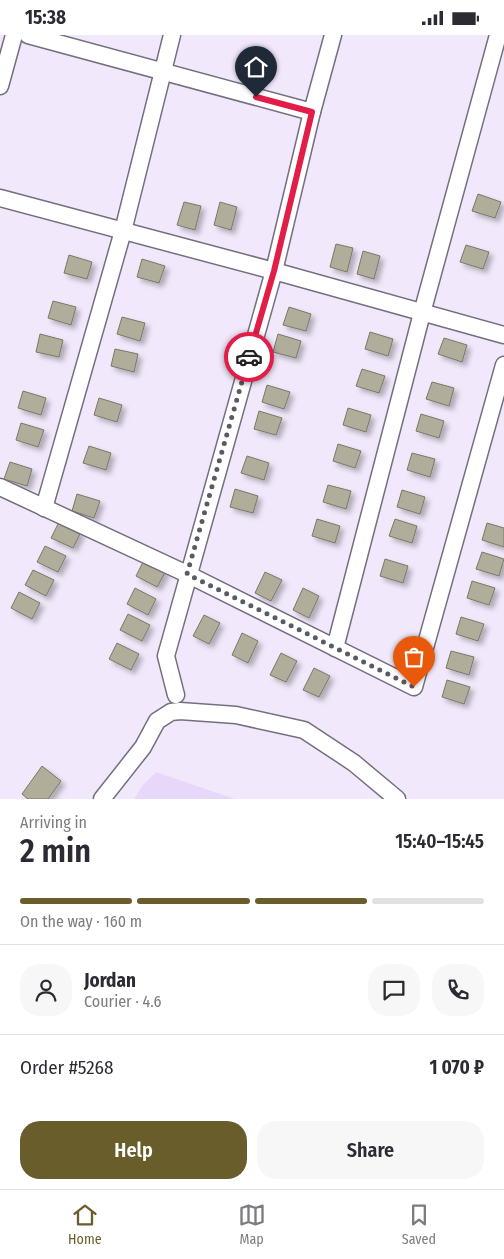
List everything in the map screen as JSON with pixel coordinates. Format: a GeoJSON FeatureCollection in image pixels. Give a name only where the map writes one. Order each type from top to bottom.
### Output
{"type":"FeatureCollection","features":[{"type":"Feature","properties":{"kind":"street"},"geometry":{"type":"LineString","coordinates":[[0,86],[14,35]]}},
{"type":"Feature","properties":{"kind":"street"},"geometry":{"type":"LineString","coordinates":[[28,35],[312,112]]}},
{"type":"Feature","properties":{"kind":"street"},"geometry":{"type":"LineString","coordinates":[[44,508],[122,231],[172,35]]}},
{"type":"Feature","properties":{"kind":"street"},"geometry":{"type":"LineString","coordinates":[[176,695],[166,656],[187,574],[274,271],[312,112],[333,35]]}},
{"type":"Feature","properties":{"kind":"street"},"geometry":{"type":"LineString","coordinates":[[335,648],[422,313],[498,35]]}},
{"type":"Feature","properties":{"kind":"street"},"geometry":{"type":"LineString","coordinates":[[0,199],[274,271],[504,335]]}},
{"type":"Feature","properties":{"kind":"street"},"geometry":{"type":"LineString","coordinates":[[0,487],[187,574],[414,687],[504,365]]}},
{"type":"Feature","properties":{"kind":"street"},"geometry":{"type":"LineString","coordinates":[[102,799],[143,747],[157,721],[171,712],[180,711],[236,715],[304,730],[354,763],[397,799]]}},
{"type":"Feature","properties":{"kind":"shaded area"},"geometry":{"type":"Polygon","coordinates":[[[156,772],[235,799],[134,799],[142,786],[156,772]]]}},
{"type":"Feature","properties":{"kind":"building"},"geometry":{"type":"Polygon","coordinates":[[[478,194],[501,202],[495,218],[472,211],[478,194]]]}},
{"type":"Feature","properties":{"kind":"building"},"geometry":{"type":"Polygon","coordinates":[[[184,202],[201,206],[195,230],[177,225],[184,202]]]}},
{"type":"Feature","properties":{"kind":"building"},"geometry":{"type":"Polygon","coordinates":[[[220,202],[237,207],[231,230],[214,225],[220,202]]]}},
{"type":"Feature","properties":{"kind":"building"},"geometry":{"type":"Polygon","coordinates":[[[336,244],[353,248],[347,272],[330,267],[336,244]]]}},
{"type":"Feature","properties":{"kind":"building"},"geometry":{"type":"Polygon","coordinates":[[[466,245],[489,252],[483,269],[460,262],[466,245]]]}},
{"type":"Feature","properties":{"kind":"building"},"geometry":{"type":"Polygon","coordinates":[[[363,251],[380,256],[374,279],[357,274],[363,251]]]}},
{"type":"Feature","properties":{"kind":"building"},"geometry":{"type":"Polygon","coordinates":[[[69,255],[92,262],[87,279],[64,273],[69,255]]]}},
{"type":"Feature","properties":{"kind":"building"},"geometry":{"type":"Polygon","coordinates":[[[142,259],[165,266],[159,283],[137,277],[142,259]]]}},
{"type":"Feature","properties":{"kind":"building"},"geometry":{"type":"Polygon","coordinates":[[[53,301],[76,307],[71,325],[48,318],[53,301]]]}},
{"type":"Feature","properties":{"kind":"building"},"geometry":{"type":"Polygon","coordinates":[[[289,307],[311,314],[306,331],[283,325],[289,307]]]}},
{"type":"Feature","properties":{"kind":"building"},"geometry":{"type":"Polygon","coordinates":[[[122,317],[145,323],[140,341],[117,334],[122,317]]]}},
{"type":"Feature","properties":{"kind":"building"},"geometry":{"type":"Polygon","coordinates":[[[370,332],[393,339],[388,356],[365,349],[370,332]]]}},
{"type":"Feature","properties":{"kind":"building"},"geometry":{"type":"Polygon","coordinates":[[[40,334],[63,340],[59,357],[36,352],[40,334]]]}},
{"type":"Feature","properties":{"kind":"building"},"geometry":{"type":"Polygon","coordinates":[[[278,334],[301,341],[296,358],[273,352],[278,334]]]}},
{"type":"Feature","properties":{"kind":"building"},"geometry":{"type":"Polygon","coordinates":[[[444,338],[467,345],[462,362],[438,354],[444,338]]]}},
{"type":"Feature","properties":{"kind":"building"},"geometry":{"type":"Polygon","coordinates":[[[115,349],[138,354],[134,372],[111,366],[115,349]]]}},
{"type":"Feature","properties":{"kind":"building"},"geometry":{"type":"Polygon","coordinates":[[[362,369],[385,376],[379,393],[356,386],[362,369]]]}},
{"type":"Feature","properties":{"kind":"building"},"geometry":{"type":"Polygon","coordinates":[[[432,382],[454,388],[449,406],[426,399],[432,382]]]}},
{"type":"Feature","properties":{"kind":"building"},"geometry":{"type":"Polygon","coordinates":[[[267,385],[290,392],[284,409],[262,402],[267,385]]]}},
{"type":"Feature","properties":{"kind":"building"},"geometry":{"type":"Polygon","coordinates":[[[23,391],[46,398],[41,415],[18,408],[23,391]]]}},
{"type":"Feature","properties":{"kind":"building"},"geometry":{"type":"Polygon","coordinates":[[[99,398],[122,405],[117,422],[94,415],[99,398]]]}},
{"type":"Feature","properties":{"kind":"building"},"geometry":{"type":"Polygon","coordinates":[[[348,408],[371,415],[366,432],[343,425],[348,408]]]}},
{"type":"Feature","properties":{"kind":"building"},"geometry":{"type":"Polygon","coordinates":[[[259,411],[282,418],[276,435],[254,429],[259,411]]]}},
{"type":"Feature","properties":{"kind":"building"},"geometry":{"type":"Polygon","coordinates":[[[421,414],[444,421],[439,438],[416,431],[421,414]]]}},
{"type":"Feature","properties":{"kind":"building"},"geometry":{"type":"Polygon","coordinates":[[[21,423],[44,430],[38,447],[16,440],[21,423]]]}},
{"type":"Feature","properties":{"kind":"building"},"geometry":{"type":"Polygon","coordinates":[[[338,444],[361,451],[355,468],[333,461],[338,444]]]}},
{"type":"Feature","properties":{"kind":"building"},"geometry":{"type":"Polygon","coordinates":[[[89,446],[111,453],[106,470],[83,463],[89,446]]]}},
{"type":"Feature","properties":{"kind":"building"},"geometry":{"type":"Polygon","coordinates":[[[412,453],[435,459],[430,477],[407,470],[412,453]]]}},
{"type":"Feature","properties":{"kind":"building"},"geometry":{"type":"Polygon","coordinates":[[[247,456],[269,463],[264,480],[241,473],[247,456]]]}},
{"type":"Feature","properties":{"kind":"building"},"geometry":{"type":"Polygon","coordinates":[[[10,462],[32,469],[27,486],[4,479],[10,462]]]}},
{"type":"Feature","properties":{"kind":"building"},"geometry":{"type":"Polygon","coordinates":[[[328,485],[351,491],[346,509],[323,502],[328,485]]]}},
{"type":"Feature","properties":{"kind":"building"},"geometry":{"type":"Polygon","coordinates":[[[235,489],[258,496],[253,513],[230,507],[235,489]]]}},
{"type":"Feature","properties":{"kind":"building"},"geometry":{"type":"Polygon","coordinates":[[[402,490],[425,497],[420,514],[397,507],[402,490]]]}},
{"type":"Feature","properties":{"kind":"building"},"geometry":{"type":"Polygon","coordinates":[[[77,494],[100,501],[94,518],[72,511],[77,494]]]}},
{"type":"Feature","properties":{"kind":"building"},"geometry":{"type":"Polygon","coordinates":[[[317,519],[340,526],[335,543],[312,536],[317,519]]]}},
{"type":"Feature","properties":{"kind":"building"},"geometry":{"type":"Polygon","coordinates":[[[395,519],[417,526],[412,543],[389,536],[395,519]]]}},
{"type":"Feature","properties":{"kind":"building"},"geometry":{"type":"Polygon","coordinates":[[[59,522],[81,532],[73,548],[51,538],[59,522]]]}},
{"type":"Feature","properties":{"kind":"building"},"geometry":{"type":"Polygon","coordinates":[[[487,523],[504,528],[504,547],[482,540],[487,523]]]}},
{"type":"Feature","properties":{"kind":"building"},"geometry":{"type":"Polygon","coordinates":[[[45,546],[66,556],[58,572],[37,562],[45,546]]]}},
{"type":"Feature","properties":{"kind":"building"},"geometry":{"type":"Polygon","coordinates":[[[482,552],[504,559],[499,576],[476,569],[482,552]]]}},
{"type":"Feature","properties":{"kind":"building"},"geometry":{"type":"Polygon","coordinates":[[[385,559],[408,566],[403,583],[380,576],[385,559]]]}},
{"type":"Feature","properties":{"kind":"building"},"geometry":{"type":"Polygon","coordinates":[[[144,560],[166,571],[157,587],[136,576],[144,560]]]}},
{"type":"Feature","properties":{"kind":"building"},"geometry":{"type":"Polygon","coordinates":[[[33,570],[54,580],[46,596],[25,585],[33,570]]]}},
{"type":"Feature","properties":{"kind":"building"},"geometry":{"type":"Polygon","coordinates":[[[265,572],[282,580],[271,601],[255,593],[265,572]]]}},
{"type":"Feature","properties":{"kind":"building"},"geometry":{"type":"Polygon","coordinates":[[[472,581],[495,588],[489,605],[467,598],[472,581]]]}},
{"type":"Feature","properties":{"kind":"building"},"geometry":{"type":"Polygon","coordinates":[[[135,588],[156,599],[148,615],[127,604],[135,588]]]}},
{"type":"Feature","properties":{"kind":"building"},"geometry":{"type":"Polygon","coordinates":[[[303,588],[319,596],[309,618],[293,610],[303,588]]]}},
{"type":"Feature","properties":{"kind":"building"},"geometry":{"type":"Polygon","coordinates":[[[19,592],[40,603],[32,619],[11,608],[19,592]]]}},
{"type":"Feature","properties":{"kind":"building"},"geometry":{"type":"Polygon","coordinates":[[[128,614],[150,625],[142,641],[120,630],[128,614]]]}},
{"type":"Feature","properties":{"kind":"building"},"geometry":{"type":"Polygon","coordinates":[[[204,615],[220,623],[209,644],[193,636],[204,615]]]}},
{"type":"Feature","properties":{"kind":"building"},"geometry":{"type":"Polygon","coordinates":[[[461,617],[484,624],[478,641],[456,634],[461,617]]]}},
{"type":"Feature","properties":{"kind":"building"},"geometry":{"type":"Polygon","coordinates":[[[242,633],[258,641],[248,663],[232,655],[242,633]]]}},
{"type":"Feature","properties":{"kind":"building"},"geometry":{"type":"Polygon","coordinates":[[[117,643],[139,654],[131,670],[109,659],[117,643]]]}},
{"type":"Feature","properties":{"kind":"building"},"geometry":{"type":"Polygon","coordinates":[[[451,651],[474,657],[469,675],[446,668],[451,651]]]}},
{"type":"Feature","properties":{"kind":"building"},"geometry":{"type":"Polygon","coordinates":[[[281,653],[297,661],[286,682],[270,675],[281,653]]]}},
{"type":"Feature","properties":{"kind":"building"},"geometry":{"type":"Polygon","coordinates":[[[314,668],[330,676],[319,697],[303,690],[314,668]]]}},
{"type":"Feature","properties":{"kind":"building"},"geometry":{"type":"Polygon","coordinates":[[[447,680],[470,687],[464,704],[442,697],[447,680]]]}},
{"type":"Feature","properties":{"kind":"building"},"geometry":{"type":"Polygon","coordinates":[[[42,766],[61,781],[48,799],[28,799],[22,794],[42,766]]]}},
{"type":"Feature","properties":{"kind":"way so far"},"geometry":{"type":"LineString","coordinates":[[249,357],[187,574],[414,687]]}},
{"type":"Feature","properties":{"kind":"route"},"geometry":{"type":"LineString","coordinates":[[249,357],[274,271],[312,112],[256,97]]}}]}
